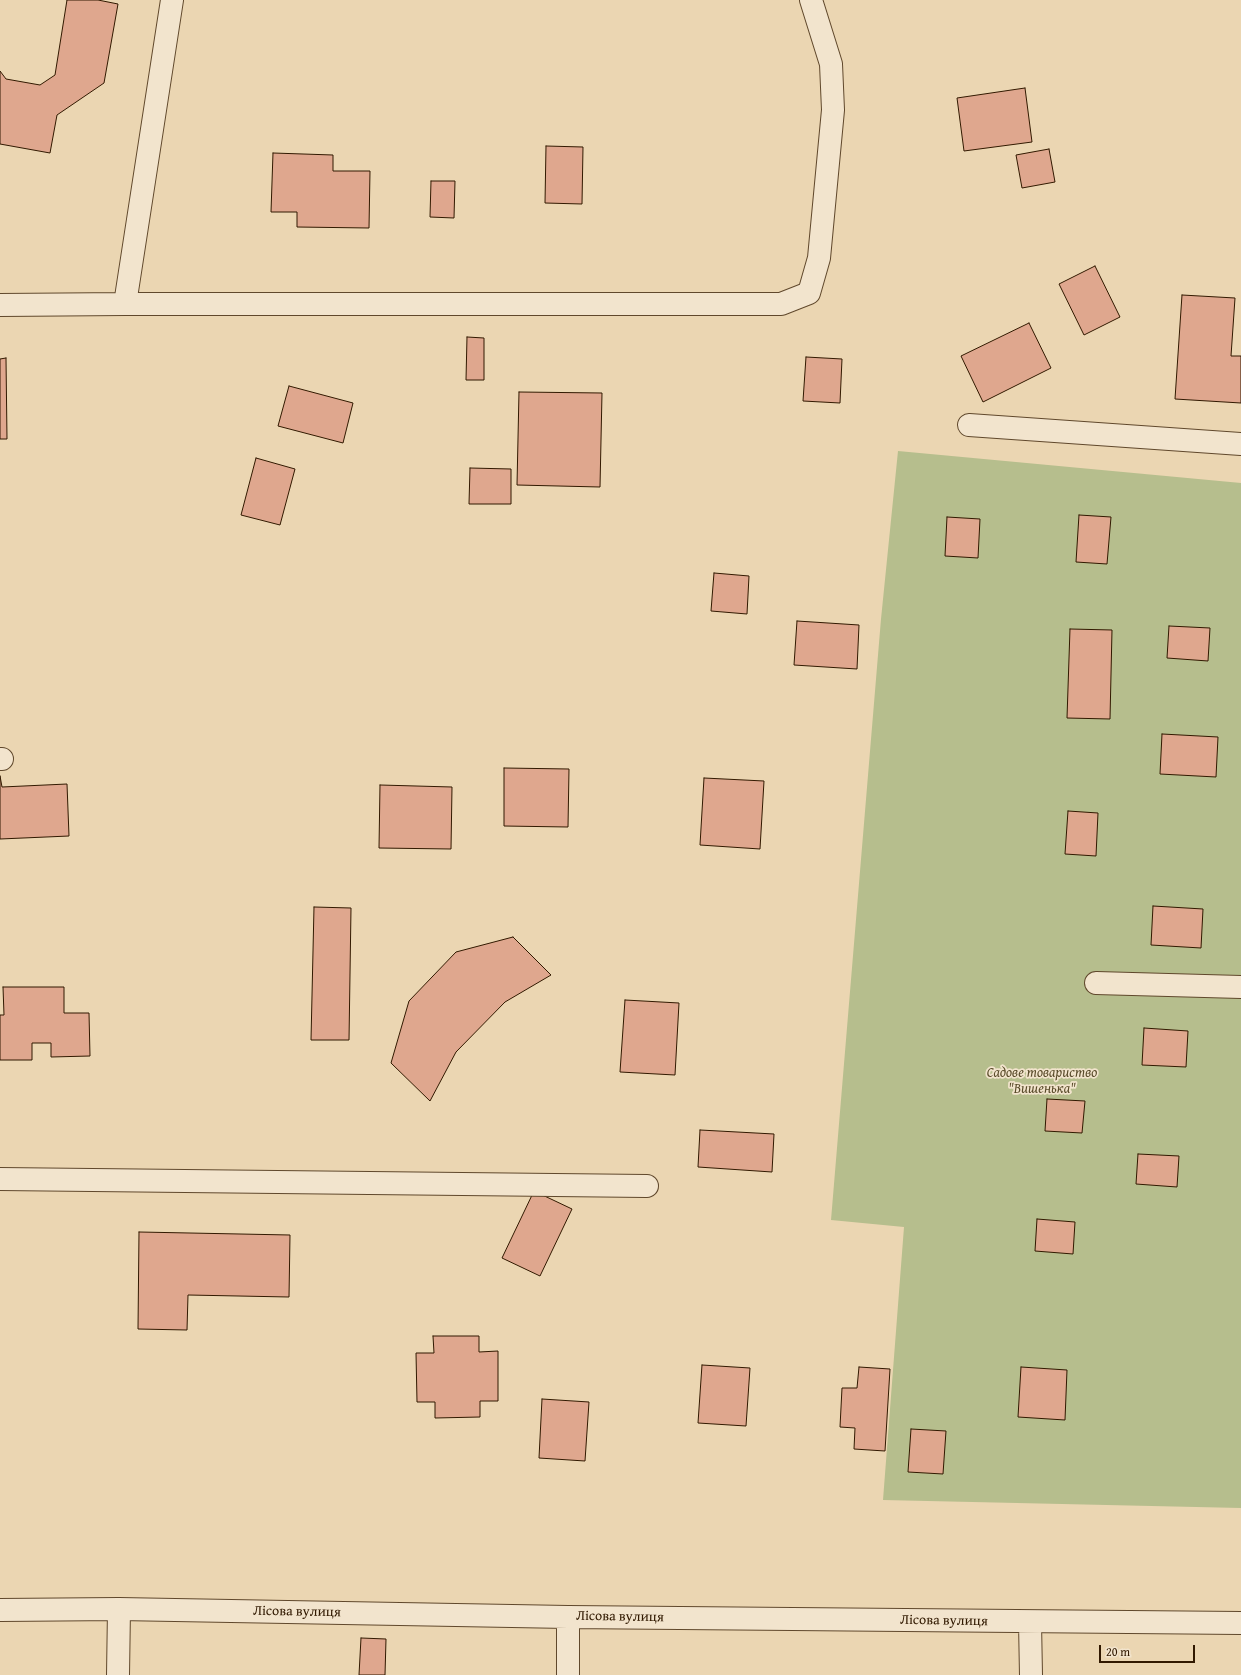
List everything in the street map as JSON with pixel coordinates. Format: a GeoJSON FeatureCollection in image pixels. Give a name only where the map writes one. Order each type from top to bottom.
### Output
{"type":"FeatureCollection","features":[{"type":"Feature","properties":{"kind":"street"},"geometry":{"type":"LineString","coordinates":[[125,304],[172,0]]}},
{"type":"Feature","properties":{"kind":"street"},"geometry":{"type":"LineString","coordinates":[[0,305],[782,304],[809,293],[819,258],[833,110],[831,64],[811,0]]}},
{"type":"Feature","properties":{"kind":"street"},"geometry":{"type":"LineString","coordinates":[[968,425],[1241,444]]}},
{"type":"Feature","properties":{"kind":"street"},"geometry":{"type":"LineString","coordinates":[[1096,983],[1241,987]]}},
{"type":"Feature","properties":{"kind":"street"},"geometry":{"type":"LineString","coordinates":[[0,1179],[647,1186]]}},
{"type":"Feature","properties":{"kind":"street"},"geometry":{"type":"LineString","coordinates":[[118,1675],[119,1609]]}},
{"type":"Feature","properties":{"kind":"street","name":"Лісова вулиця"},"geometry":{"type":"LineString","coordinates":[[0,1610],[119,1609],[568,1617],[1241,1623]]}},
{"type":"Feature","properties":{"kind":"street"},"geometry":{"type":"LineString","coordinates":[[568,1617],[568,1675]]}},
{"type":"Feature","properties":{"kind":"street"},"geometry":{"type":"LineString","coordinates":[[1030,1622],[1031,1675]]}},
{"type":"Feature","properties":{"kind":"green space","name":"Садове товариство \"Вишенька\""},"geometry":{"type":"Polygon","coordinates":[[[898,451],[1241,483],[1241,1508],[883,1500],[904,1227],[831,1220],[881,619],[898,451]]]}},
{"type":"Feature","properties":{"kind":"building"},"geometry":{"type":"Polygon","coordinates":[[[67,0],[98,0],[118,4],[104,83],[57,115],[50,153],[0,144],[0,71],[6,79],[40,85],[55,75],[67,0]]]}},
{"type":"Feature","properties":{"kind":"building"},"geometry":{"type":"Polygon","coordinates":[[[1025,88],[1032,142],[964,151],[957,98],[1025,88]]]}},
{"type":"Feature","properties":{"kind":"building"},"geometry":{"type":"Polygon","coordinates":[[[546,146],[583,147],[582,204],[545,203],[546,146]]]}},
{"type":"Feature","properties":{"kind":"building"},"geometry":{"type":"Polygon","coordinates":[[[1049,149],[1055,182],[1022,188],[1016,155],[1049,149]]]}},
{"type":"Feature","properties":{"kind":"building"},"geometry":{"type":"Polygon","coordinates":[[[273,153],[333,155],[333,171],[370,171],[369,228],[297,227],[297,212],[271,212],[273,153]]]}},
{"type":"Feature","properties":{"kind":"building"},"geometry":{"type":"Polygon","coordinates":[[[431,181],[455,181],[454,218],[430,217],[431,181]]]}},
{"type":"Feature","properties":{"kind":"building"},"geometry":{"type":"Polygon","coordinates":[[[1095,266],[1120,317],[1084,335],[1059,284],[1095,266]]]}},
{"type":"Feature","properties":{"kind":"building"},"geometry":{"type":"Polygon","coordinates":[[[1182,295],[1235,298],[1231,356],[1241,356],[1241,403],[1175,399],[1182,295]]]}},
{"type":"Feature","properties":{"kind":"building"},"geometry":{"type":"Polygon","coordinates":[[[1029,323],[1051,368],[983,402],[961,356],[1029,323]]]}},
{"type":"Feature","properties":{"kind":"building"},"geometry":{"type":"Polygon","coordinates":[[[467,337],[484,338],[484,380],[466,380],[467,337]]]}},
{"type":"Feature","properties":{"kind":"building"},"geometry":{"type":"Polygon","coordinates":[[[806,357],[842,359],[840,403],[803,401],[806,357]]]}},
{"type":"Feature","properties":{"kind":"building"},"geometry":{"type":"Polygon","coordinates":[[[6,358],[7,439],[0,439],[0,359],[6,358]]]}},
{"type":"Feature","properties":{"kind":"building"},"geometry":{"type":"Polygon","coordinates":[[[289,386],[353,403],[343,443],[278,426],[289,386]]]}},
{"type":"Feature","properties":{"kind":"building"},"geometry":{"type":"Polygon","coordinates":[[[519,392],[602,393],[600,487],[517,485],[519,392]]]}},
{"type":"Feature","properties":{"kind":"building"},"geometry":{"type":"Polygon","coordinates":[[[256,458],[295,469],[280,525],[241,515],[256,458]]]}},
{"type":"Feature","properties":{"kind":"building"},"geometry":{"type":"Polygon","coordinates":[[[470,468],[511,469],[511,504],[469,504],[470,468]]]}},
{"type":"Feature","properties":{"kind":"building"},"geometry":{"type":"Polygon","coordinates":[[[1079,515],[1111,517],[1107,564],[1076,562],[1079,515]]]}},
{"type":"Feature","properties":{"kind":"building"},"geometry":{"type":"Polygon","coordinates":[[[947,517],[980,519],[978,558],[945,556],[947,517]]]}},
{"type":"Feature","properties":{"kind":"building"},"geometry":{"type":"Polygon","coordinates":[[[714,573],[749,576],[747,614],[711,611],[714,573]]]}},
{"type":"Feature","properties":{"kind":"building"},"geometry":{"type":"Polygon","coordinates":[[[797,621],[859,625],[857,669],[794,665],[797,621]]]}},
{"type":"Feature","properties":{"kind":"building"},"geometry":{"type":"Polygon","coordinates":[[[1169,626],[1210,628],[1208,661],[1167,658],[1169,626]]]}},
{"type":"Feature","properties":{"kind":"building"},"geometry":{"type":"Polygon","coordinates":[[[1070,629],[1112,630],[1110,719],[1067,718],[1070,629]]]}},
{"type":"Feature","properties":{"kind":"building"},"geometry":{"type":"Polygon","coordinates":[[[1162,734],[1218,737],[1216,777],[1160,774],[1162,734]]]}},
{"type":"Feature","properties":{"kind":"building"},"geometry":{"type":"Polygon","coordinates":[[[504,768],[569,769],[568,827],[504,826],[504,768]]]}},
{"type":"Feature","properties":{"kind":"building"},"geometry":{"type":"Polygon","coordinates":[[[0,776],[2,787],[67,784],[69,836],[0,839],[0,776]]]}},
{"type":"Feature","properties":{"kind":"building"},"geometry":{"type":"Polygon","coordinates":[[[704,778],[764,781],[760,849],[700,845],[704,778]]]}},
{"type":"Feature","properties":{"kind":"building"},"geometry":{"type":"Polygon","coordinates":[[[380,785],[452,787],[451,849],[379,848],[380,785]]]}},
{"type":"Feature","properties":{"kind":"building"},"geometry":{"type":"Polygon","coordinates":[[[1068,811],[1098,813],[1096,856],[1065,854],[1068,811]]]}},
{"type":"Feature","properties":{"kind":"building"},"geometry":{"type":"Polygon","coordinates":[[[1153,906],[1203,909],[1201,948],[1151,945],[1153,906]]]}},
{"type":"Feature","properties":{"kind":"building"},"geometry":{"type":"Polygon","coordinates":[[[314,907],[351,908],[349,1040],[311,1040],[314,907]]]}},
{"type":"Feature","properties":{"kind":"building"},"geometry":{"type":"Polygon","coordinates":[[[513,937],[551,975],[505,1002],[456,1052],[430,1101],[391,1063],[409,1001],[456,952],[513,937]]]}},
{"type":"Feature","properties":{"kind":"building"},"geometry":{"type":"Polygon","coordinates":[[[3,987],[64,987],[64,1013],[89,1013],[90,1056],[51,1057],[51,1043],[32,1043],[32,1060],[0,1060],[0,1015],[4,1015],[3,987]]]}},
{"type":"Feature","properties":{"kind":"building"},"geometry":{"type":"Polygon","coordinates":[[[625,1000],[679,1003],[675,1075],[620,1072],[625,1000]]]}},
{"type":"Feature","properties":{"kind":"building"},"geometry":{"type":"Polygon","coordinates":[[[1144,1028],[1188,1031],[1186,1067],[1142,1065],[1144,1028]]]}},
{"type":"Feature","properties":{"kind":"building"},"geometry":{"type":"Polygon","coordinates":[[[1047,1099],[1085,1101],[1082,1133],[1045,1131],[1047,1099]]]}},
{"type":"Feature","properties":{"kind":"building"},"geometry":{"type":"Polygon","coordinates":[[[700,1130],[774,1134],[772,1172],[698,1167],[700,1130]]]}},
{"type":"Feature","properties":{"kind":"building"},"geometry":{"type":"Polygon","coordinates":[[[1138,1154],[1179,1156],[1177,1187],[1136,1184],[1138,1154]]]}},
{"type":"Feature","properties":{"kind":"building"},"geometry":{"type":"Polygon","coordinates":[[[534,1191],[572,1209],[540,1276],[502,1258],[534,1191]]]}},
{"type":"Feature","properties":{"kind":"building"},"geometry":{"type":"Polygon","coordinates":[[[1037,1219],[1075,1222],[1073,1254],[1035,1251],[1037,1219]]]}},
{"type":"Feature","properties":{"kind":"building"},"geometry":{"type":"Polygon","coordinates":[[[139,1232],[290,1235],[289,1297],[188,1295],[187,1330],[138,1329],[139,1232]]]}},
{"type":"Feature","properties":{"kind":"building"},"geometry":{"type":"Polygon","coordinates":[[[433,1336],[479,1336],[479,1352],[498,1351],[498,1401],[480,1401],[480,1417],[435,1418],[435,1402],[417,1402],[416,1353],[434,1353],[433,1336]]]}},
{"type":"Feature","properties":{"kind":"building"},"geometry":{"type":"Polygon","coordinates":[[[702,1365],[750,1368],[746,1426],[698,1423],[702,1365]]]}},
{"type":"Feature","properties":{"kind":"building"},"geometry":{"type":"Polygon","coordinates":[[[859,1367],[890,1369],[885,1451],[854,1449],[855,1428],[840,1427],[842,1388],[857,1388],[859,1367]]]}},
{"type":"Feature","properties":{"kind":"building"},"geometry":{"type":"Polygon","coordinates":[[[1021,1367],[1067,1370],[1065,1420],[1018,1417],[1021,1367]]]}},
{"type":"Feature","properties":{"kind":"building"},"geometry":{"type":"Polygon","coordinates":[[[542,1399],[589,1402],[585,1461],[539,1458],[542,1399]]]}},
{"type":"Feature","properties":{"kind":"building"},"geometry":{"type":"Polygon","coordinates":[[[911,1429],[946,1431],[943,1474],[908,1472],[911,1429]]]}},
{"type":"Feature","properties":{"kind":"building"},"geometry":{"type":"Polygon","coordinates":[[[361,1638],[386,1639],[385,1675],[359,1675],[361,1638]]]}}]}
